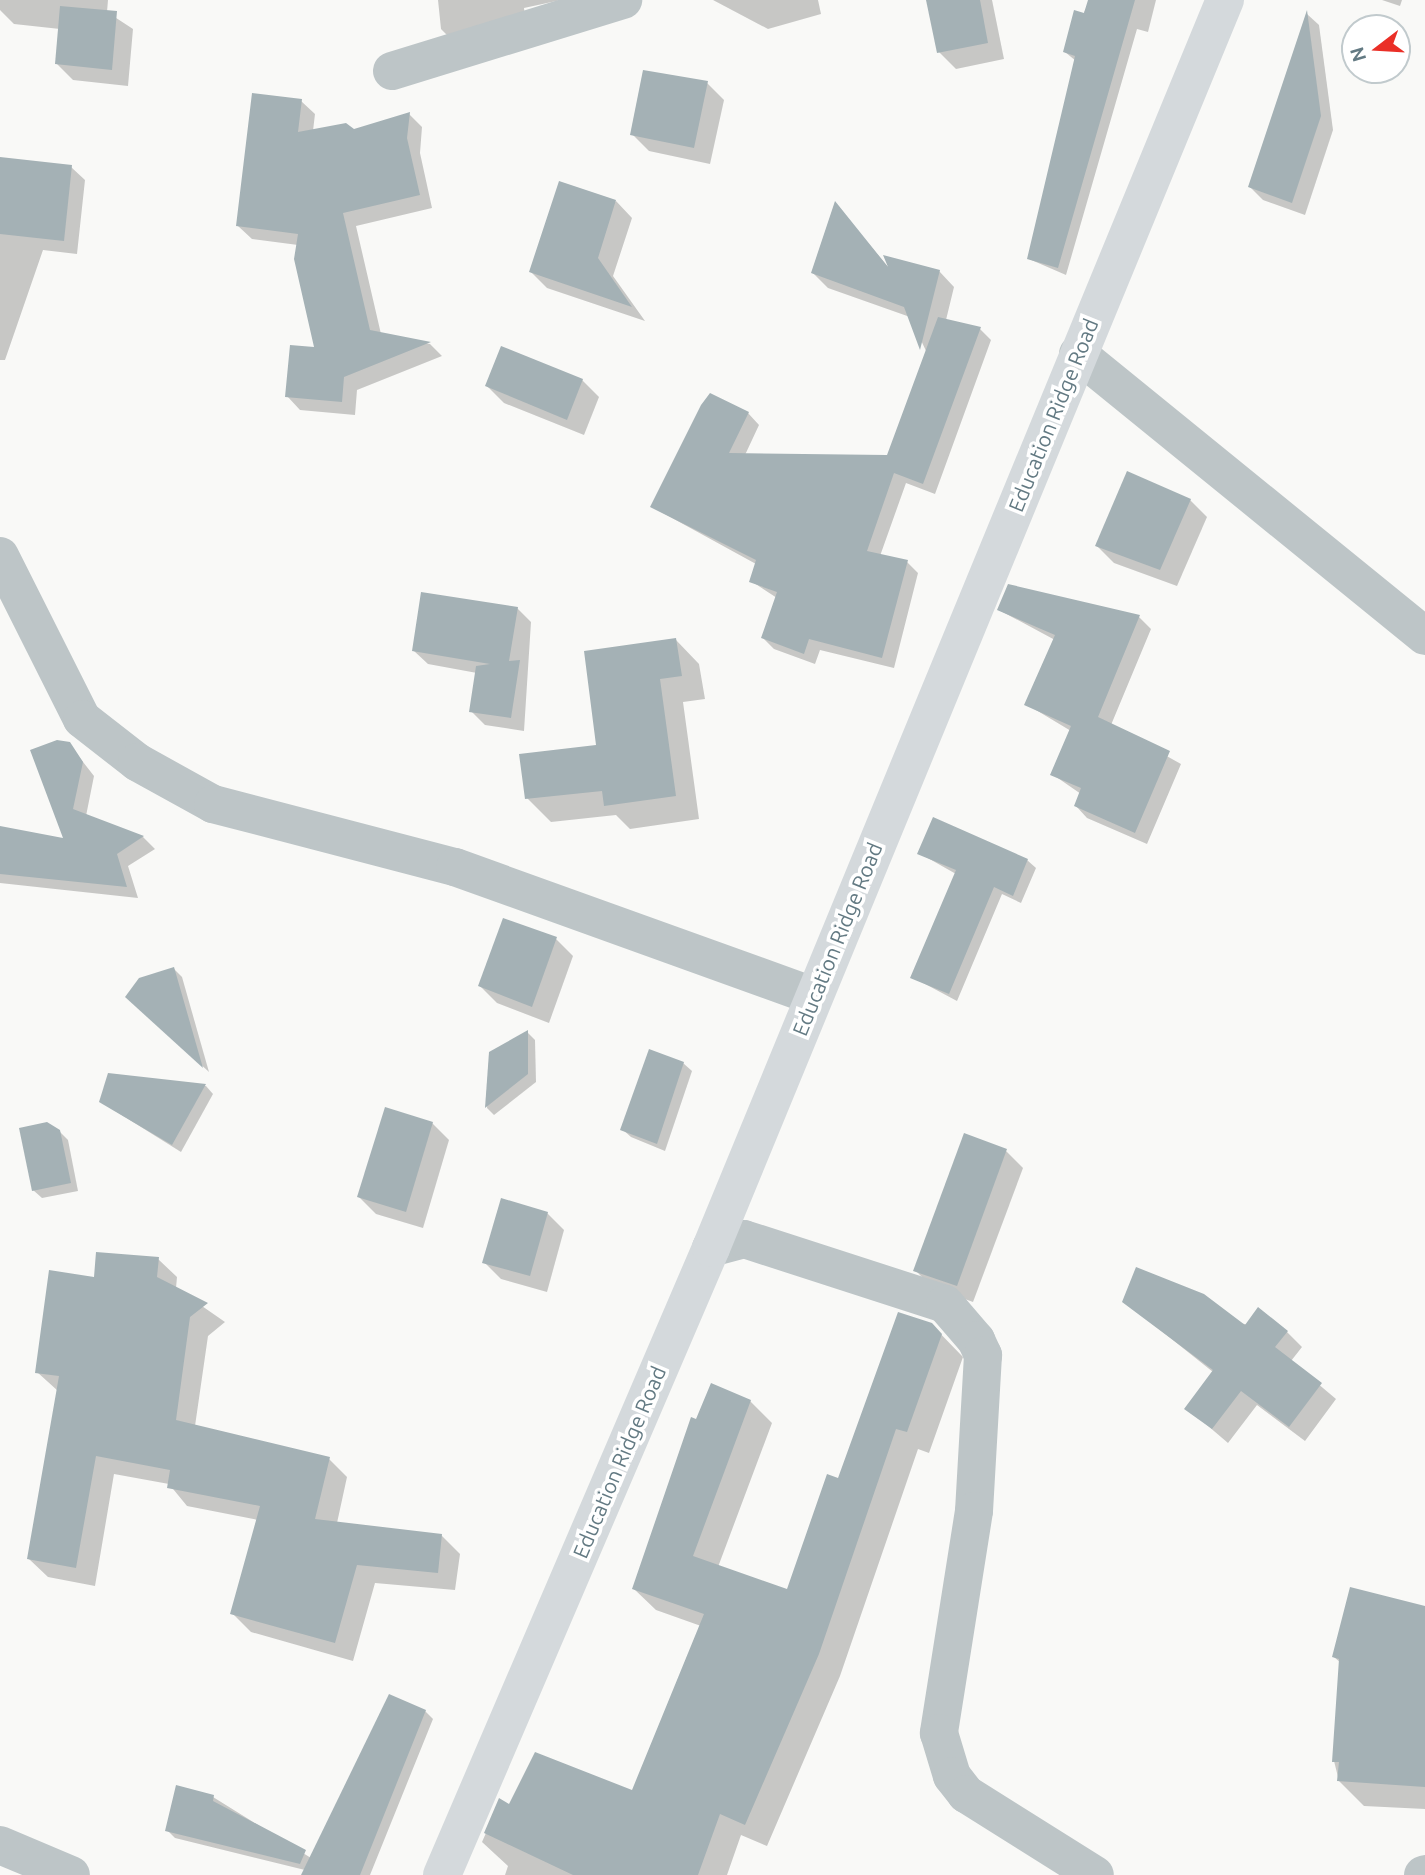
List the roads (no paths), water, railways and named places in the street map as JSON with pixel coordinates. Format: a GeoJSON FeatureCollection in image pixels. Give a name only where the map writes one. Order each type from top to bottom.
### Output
{"type":"FeatureCollection","features":[{"type":"Feature","properties":{"kind":"main road","name":"Education Ridge Road"},"geometry":{"type":"LineString","coordinates":[[442,1875],[711,1248],[1225,0]]}},
{"type":"Feature","properties":{"kind":"street"},"geometry":{"type":"LineString","coordinates":[[392,71],[624,0]]}},
{"type":"Feature","properties":{"kind":"street"},"geometry":{"type":"LineString","coordinates":[[1078,354],[1425,636]]}},
{"type":"Feature","properties":{"kind":"street"},"geometry":{"type":"LineString","coordinates":[[0,556],[82,719],[137,762],[213,804],[455,867],[813,996]]}},
{"type":"Feature","properties":{"kind":"street"},"geometry":{"type":"LineString","coordinates":[[711,1248],[744,1239],[946,1304],[976,1340],[984,1355],[974,1511],[939,1733],[952,1776],[966,1794],[1095,1875]]}},
{"type":"Feature","properties":{"kind":"street"},"geometry":{"type":"LineString","coordinates":[[0,1845],[71,1875]]}}]}
